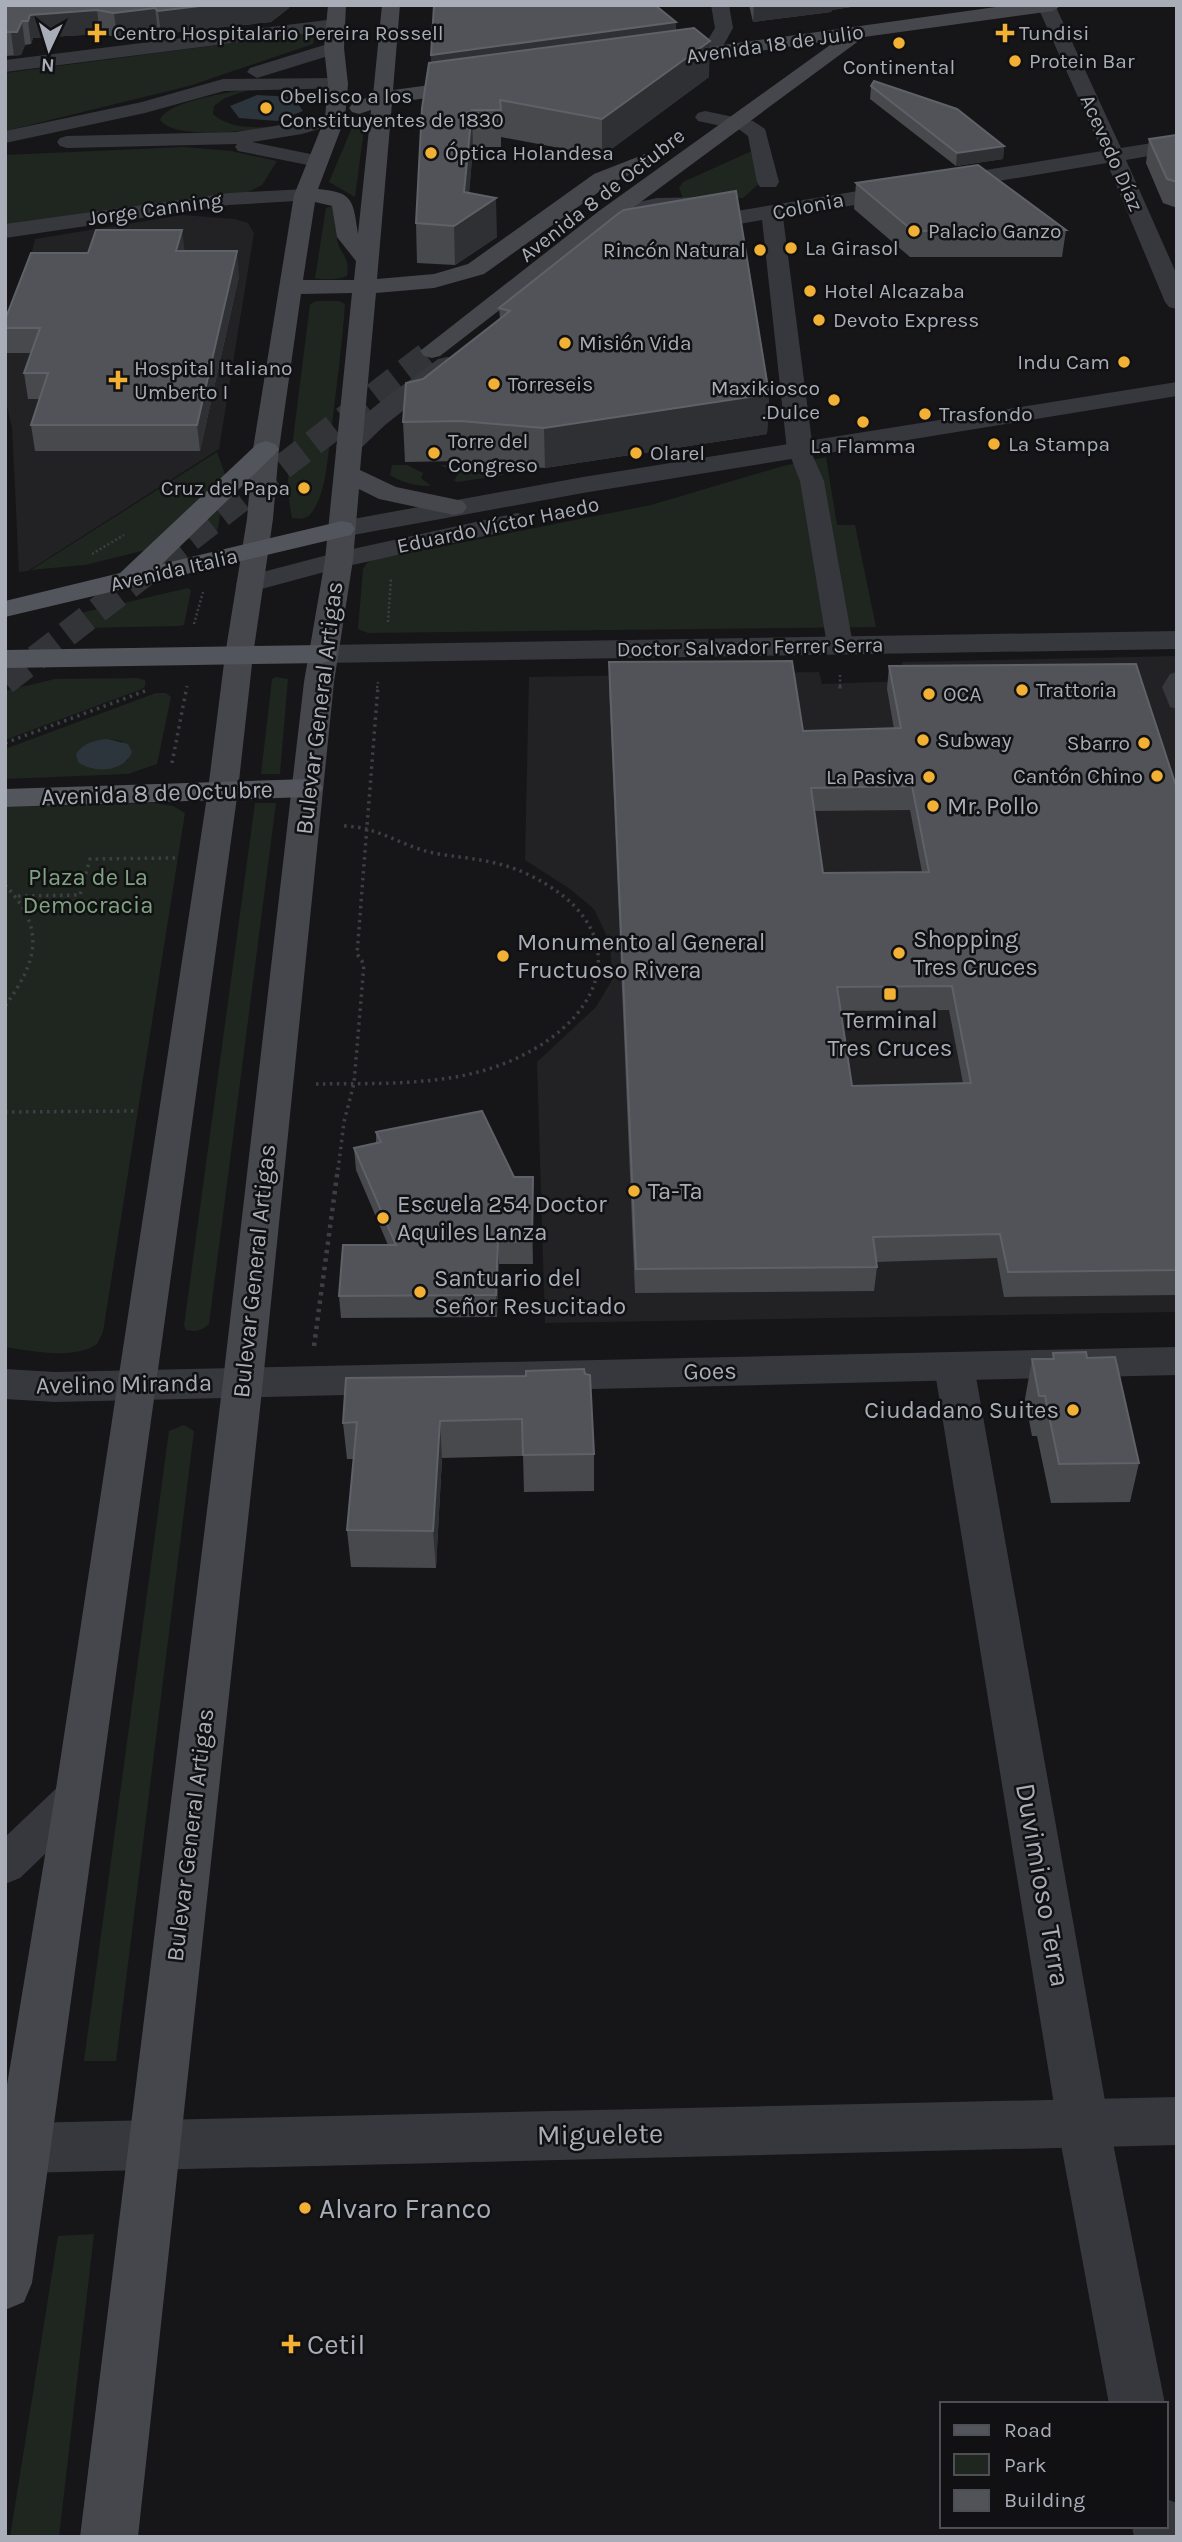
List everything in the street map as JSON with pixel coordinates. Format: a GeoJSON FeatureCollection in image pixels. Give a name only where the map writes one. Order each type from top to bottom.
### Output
{"type":"FeatureCollection","features":[{"type":"Feature","properties":{"kind":"main road"},"geometry":{"type":"LineString","coordinates":[[5,2283],[14,2149],[78,1796],[223,790],[239,655],[256,551],[266,449],[305,195],[335,118],[338,84],[334,48],[337,5]]}},
{"type":"Feature","properties":{"kind":"main road","name":"Bulevar General Artigas"},"geometry":{"type":"LineString","coordinates":[[109,2537],[243,1381],[303,823],[323,654],[339,560],[391,5]]}},
{"type":"Feature","properties":{"kind":"main road","name":"Avenida 18 de Julio"},"geometry":{"type":"LineString","coordinates":[[639,56],[779,38],[975,5]]}},
{"type":"Feature","properties":{"kind":"main road","name":"Avenida 18 de Julio"},"geometry":{"type":"LineString","coordinates":[[779,38],[860,33],[1048,6]]}},
{"type":"Feature","properties":{"kind":"main road","name":"Avenida 8 de Octubre"},"geometry":{"type":"LineString","coordinates":[[365,285],[425,283],[476,269],[602,179],[652,154],[423,345],[860,33]]}},
{"type":"Feature","properties":{"kind":"main road"},"geometry":{"type":"LineString","coordinates":[[765,64],[779,38]]}},
{"type":"Feature","properties":{"kind":"main road"},"geometry":{"type":"LineString","coordinates":[[714,46],[741,72]]}},
{"type":"Feature","properties":{"kind":"main road"},"geometry":{"type":"LineString","coordinates":[[338,84],[383,90],[489,77]]}},
{"type":"Feature","properties":{"kind":"main road"},"geometry":{"type":"LineString","coordinates":[[335,118],[383,90]]}},
{"type":"Feature","properties":{"kind":"main road","name":"Avenida 8 de Octubre"},"geometry":{"type":"LineString","coordinates":[[699,121],[725,102]]}},
{"type":"Feature","properties":{"kind":"main road"},"geometry":{"type":"LineString","coordinates":[[305,195],[334,197],[342,203],[345,234],[351,247],[367,259]]}},
{"type":"Feature","properties":{"kind":"main road"},"geometry":{"type":"LineString","coordinates":[[291,287],[365,285]]}},
{"type":"Feature","properties":{"kind":"main road"},"geometry":{"type":"LineString","coordinates":[[129,580],[266,449]]}},
{"type":"Feature","properties":{"kind":"main road"},"geometry":{"type":"LineString","coordinates":[[348,474],[388,493],[454,507]]}},
{"type":"Feature","properties":{"kind":"main road","name":"Avenida Italia"},"geometry":{"type":"LineString","coordinates":[[5,610],[342,529]]}},
{"type":"Feature","properties":{"kind":"main road"},"geometry":{"type":"LineString","coordinates":[[5,659],[323,654]]}},
{"type":"Feature","properties":{"kind":"main road","name":"Avenida 8 de Octubre"},"geometry":{"type":"LineString","coordinates":[[5,798],[308,788]]}},
{"type":"Feature","properties":{"kind":"street"},"geometry":{"type":"LineString","coordinates":[[714,46],[724,29],[720,5]]}},
{"type":"Feature","properties":{"kind":"street","name":"Acevedo Díaz"},"geometry":{"type":"LineString","coordinates":[[1048,6],[1177,302]]}},
{"type":"Feature","properties":{"kind":"street"},"geometry":{"type":"LineString","coordinates":[[5,66],[335,25]]}},
{"type":"Feature","properties":{"kind":"street"},"geometry":{"type":"LineString","coordinates":[[223,85],[232,79],[334,48]]}},
{"type":"Feature","properties":{"kind":"street"},"geometry":{"type":"LineString","coordinates":[[5,138],[145,107],[223,85],[338,84]]}},
{"type":"Feature","properties":{"kind":"street"},"geometry":{"type":"LineString","coordinates":[[145,107],[138,118],[139,126],[143,131],[163,139]]}},
{"type":"Feature","properties":{"kind":"street"},"geometry":{"type":"LineString","coordinates":[[5,147],[198,139],[284,132],[335,118]]}},
{"type":"Feature","properties":{"kind":"street"},"geometry":{"type":"LineString","coordinates":[[699,121],[735,122],[754,128],[758,133],[768,182]]}},
{"type":"Feature","properties":{"kind":"street"},"geometry":{"type":"LineString","coordinates":[[198,139],[318,161]]}},
{"type":"Feature","properties":{"kind":"street","name":"Colonia"},"geometry":{"type":"LineString","coordinates":[[665,229],[1177,145]]}},
{"type":"Feature","properties":{"kind":"street","name":"Jorge Canning"},"geometry":{"type":"LineString","coordinates":[[5,231],[229,199],[305,195]]}},
{"type":"Feature","properties":{"kind":"street","name":"Avenida 8 de Octubre"},"geometry":{"type":"LineString","coordinates":[[607,216],[657,204],[828,202]]}},
{"type":"Feature","properties":{"kind":"street"},"geometry":{"type":"LineString","coordinates":[[772,213],[800,450],[812,481],[840,645]]}},
{"type":"Feature","properties":{"kind":"street","name":"Avenida 8 de Octubre"},"geometry":{"type":"LineString","coordinates":[[349,446],[390,409],[605,243]]}},
{"type":"Feature","properties":{"kind":"street","name":"Eduardo Víctor Haedo"},"geometry":{"type":"LineString","coordinates":[[342,529],[454,507],[1177,389]]}},
{"type":"Feature","properties":{"kind":"street","name":"Eduardo Víctor Haedo"},"geometry":{"type":"LineString","coordinates":[[250,584],[339,560],[642,494],[743,459]]}},
{"type":"Feature","properties":{"kind":"street","name":"Doctor Salvador Ferrer Serra"},"geometry":{"type":"LineString","coordinates":[[323,654],[1177,640]]}},
{"type":"Feature","properties":{"kind":"street","name":"Goes"},"geometry":{"type":"LineString","coordinates":[[243,1381],[1177,1361]]}},
{"type":"Feature","properties":{"kind":"street","name":"Duvimioso Terra"},"geometry":{"type":"LineString","coordinates":[[954,1366],[1083,2123],[1138,2402]]}},
{"type":"Feature","properties":{"kind":"street","name":"Avelino Miranda"},"geometry":{"type":"LineString","coordinates":[[5,1384],[55,1387],[243,1381]]}},
{"type":"Feature","properties":{"kind":"street"},"geometry":{"type":"LineString","coordinates":[[5,1865],[78,1796]]}},
{"type":"Feature","properties":{"kind":"street","name":"Miguelete"},"geometry":{"type":"LineString","coordinates":[[14,2149],[1177,2121]]}},
{"type":"Feature","properties":{"kind":"lane"},"geometry":{"type":"LineString","coordinates":[[1177,678],[1171,687],[1177,703]]}},
{"type":"Feature","properties":{"kind":"path"},"geometry":{"type":"LineString","coordinates":[[387,633],[392,570]]}},
{"type":"Feature","properties":{"kind":"path"},"geometry":{"type":"LineString","coordinates":[[190,635],[205,587]]}},
{"type":"Feature","properties":{"kind":"path"},"geometry":{"type":"LineString","coordinates":[[310,1379],[344,1122],[354,1083],[364,964],[358,954],[368,827],[367,787],[379,681]]}},
{"type":"Feature","properties":{"kind":"path"},"geometry":{"type":"LineString","coordinates":[[169,765],[175,755],[187,684]]}},
{"type":"Feature","properties":{"kind":"path"},"geometry":{"type":"LineString","coordinates":[[5,743],[156,687]]}},
{"type":"Feature","properties":{"kind":"path"},"geometry":{"type":"LineString","coordinates":[[274,1085],[437,1079],[477,1072],[514,1060],[546,1043],[571,1024],[589,1002],[599,978],[600,954],[594,932],[580,911],[560,892],[533,876],[502,864],[432,853],[368,827],[303,823]]}},
{"type":"Feature","properties":{"kind":"path"},"geometry":{"type":"LineString","coordinates":[[18,896],[80,895],[90,859],[213,858]]}},
{"type":"Feature","properties":{"kind":"path"},"geometry":{"type":"LineString","coordinates":[[5,885],[18,896],[30,916],[35,938],[32,962],[22,985],[5,1006]]}},
{"type":"Feature","properties":{"kind":"path"},"geometry":{"type":"LineString","coordinates":[[5,1112],[176,1110]]}},
{"type":"Feature","properties":{"kind":"shaded area"},"geometry":{"type":"Polygon","coordinates":[[[257,95],[293,97],[303,111],[278,121],[239,118],[230,106],[257,95]]]}},
{"type":"Feature","properties":{"kind":"shaded area","name":"Hospital Italiano Umberto I"},"geometry":{"type":"Polygon","coordinates":[[[182,215],[235,219],[248,223],[254,233],[219,449],[28,571],[19,572],[12,428],[5,397],[5,362],[35,239],[182,215]]]}},
{"type":"Feature","properties":{"kind":"shaded area","name":"Terminal Tres Cruces"},"geometry":{"type":"Polygon","coordinates":[[[1177,656],[1177,1312],[545,1323],[537,1062],[596,1007],[612,980],[610,943],[594,909],[570,889],[525,860],[529,677],[819,672],[822,684],[905,681],[902,662],[1177,656]]]}},
{"type":"Feature","properties":{"kind":"shaded area"},"geometry":{"type":"Polygon","coordinates":[[[108,739],[128,744],[132,752],[122,764],[100,769],[78,762],[76,754],[82,747],[94,741],[108,739]]]}},
{"type":"Feature","properties":{"kind":"green space"},"geometry":{"type":"Polygon","coordinates":[[[315,34],[313,44],[189,86],[5,131],[5,73],[315,34]]]}},
{"type":"Feature","properties":{"kind":"green space"},"geometry":{"type":"Polygon","coordinates":[[[251,89],[225,98],[214,106],[213,114],[235,125],[278,127],[234,132],[198,132],[169,126],[160,120],[165,113],[187,103],[251,89]]]}},
{"type":"Feature","properties":{"kind":"green space"},"geometry":{"type":"Polygon","coordinates":[[[366,114],[355,197],[329,182],[356,118],[366,114]]]}},
{"type":"Feature","properties":{"kind":"green space"},"geometry":{"type":"Polygon","coordinates":[[[184,147],[231,151],[277,161],[262,185],[246,193],[5,226],[5,155],[184,147]]]}},
{"type":"Feature","properties":{"kind":"green space"},"geometry":{"type":"Polygon","coordinates":[[[754,150],[760,183],[743,198],[683,198],[679,188],[683,182],[754,150]]]}},
{"type":"Feature","properties":{"kind":"green space"},"geometry":{"type":"Polygon","coordinates":[[[326,208],[339,208],[337,238],[346,259],[347,276],[315,278],[326,208]]]}},
{"type":"Feature","properties":{"kind":"green space"},"geometry":{"type":"Polygon","coordinates":[[[317,301],[339,301],[345,304],[339,369],[321,494],[308,516],[292,518],[287,487],[310,304],[317,301]]]}},
{"type":"Feature","properties":{"kind":"green space"},"geometry":{"type":"Polygon","coordinates":[[[217,452],[226,477],[215,533],[85,565],[31,570],[217,452]]]}},
{"type":"Feature","properties":{"kind":"green space"},"geometry":{"type":"Polygon","coordinates":[[[826,457],[837,525],[855,525],[876,627],[368,633],[358,629],[363,569],[373,560],[651,505],[783,466],[826,457]]]}},
{"type":"Feature","properties":{"kind":"green space"},"geometry":{"type":"Polygon","coordinates":[[[392,465],[407,465],[423,473],[421,478],[431,486],[410,484],[395,478],[390,475],[392,465]]]}},
{"type":"Feature","properties":{"kind":"green space"},"geometry":{"type":"Polygon","coordinates":[[[440,465],[499,469],[504,475],[458,482],[454,481],[458,474],[440,465]]]}},
{"type":"Feature","properties":{"kind":"green space"},"geometry":{"type":"Polygon","coordinates":[[[188,588],[191,590],[184,625],[83,628],[74,625],[72,620],[76,615],[85,612],[188,588]]]}},
{"type":"Feature","properties":{"kind":"green space"},"geometry":{"type":"Polygon","coordinates":[[[55,679],[145,680],[142,689],[5,740],[5,691],[55,679]]]}},
{"type":"Feature","properties":{"kind":"green space"},"geometry":{"type":"Polygon","coordinates":[[[272,679],[288,679],[280,774],[261,774],[272,679]]]}},
{"type":"Feature","properties":{"kind":"green space"},"geometry":{"type":"Polygon","coordinates":[[[156,693],[166,693],[171,697],[157,764],[128,774],[5,779],[5,749],[156,693]],[[108,739],[108,769],[128,760],[122,741],[108,739]]]}},
{"type":"Feature","properties":{"kind":"green space","name":"Plaza de La Democracia"},"geometry":{"type":"Polygon","coordinates":[[[154,803],[173,806],[185,813],[103,1332],[97,1344],[77,1352],[52,1353],[5,1347],[5,807],[154,803]]]}},
{"type":"Feature","properties":{"kind":"green space"},"geometry":{"type":"Polygon","coordinates":[[[255,803],[276,803],[209,1324],[201,1330],[190,1331],[184,1326],[255,803]]]}},
{"type":"Feature","properties":{"kind":"green space"},"geometry":{"type":"Polygon","coordinates":[[[184,1425],[194,1431],[116,2061],[84,2061],[169,1431],[184,1425]]]}},
{"type":"Feature","properties":{"kind":"green space"},"geometry":{"type":"Polygon","coordinates":[[[94,2234],[59,2537],[10,2537],[58,2236],[94,2234]]]}},
{"type":"Feature","properties":{"kind":"building"},"geometry":{"type":"Polygon","coordinates":[[[5,5],[208,5],[158,11],[155,8],[114,13],[97,10],[30,15],[28,21],[22,21],[17,32],[5,32],[5,5]]]}},
{"type":"Feature","properties":{"kind":"building"},"geometry":{"type":"Polygon","coordinates":[[[434,5],[655,5],[676,22],[431,55],[434,5]]]}},
{"type":"Feature","properties":{"kind":"building"},"geometry":{"type":"Polygon","coordinates":[[[694,28],[710,41],[602,119],[500,100],[501,110],[472,110],[464,192],[496,198],[454,226],[416,223],[422,108],[429,63],[694,28]]]}},
{"type":"Feature","properties":{"kind":"building"},"geometry":{"type":"Polygon","coordinates":[[[874,81],[957,109],[1004,146],[957,153],[871,86],[874,81]]]}},
{"type":"Feature","properties":{"kind":"building"},"geometry":{"type":"Polygon","coordinates":[[[1177,135],[1177,182],[1167,179],[1149,139],[1177,135]]]}},
{"type":"Feature","properties":{"kind":"building"},"geometry":{"type":"Polygon","coordinates":[[[978,165],[1066,230],[913,231],[856,183],[978,165]]]}},
{"type":"Feature","properties":{"kind":"building"},"geometry":{"type":"Polygon","coordinates":[[[736,191],[769,394],[544,428],[460,421],[403,422],[406,383],[423,379],[510,311],[499,308],[619,213],[736,191]]]}},
{"type":"Feature","properties":{"kind":"building"},"geometry":{"type":"Polygon","coordinates":[[[96,230],[182,230],[176,251],[237,251],[197,425],[31,425],[48,373],[24,373],[40,328],[5,328],[5,320],[31,253],[88,253],[96,230]]]}},
{"type":"Feature","properties":{"kind":"building","name":"Terminal Tres Cruces"},"geometry":{"type":"Polygon","coordinates":[[[792,661],[803,731],[901,728],[889,666],[1136,664],[1177,789],[1177,1270],[1008,1272],[1000,1234],[873,1237],[877,1267],[636,1269],[609,662],[792,661]],[[912,786],[811,788],[823,873],[929,872],[912,786]],[[952,986],[837,987],[852,1086],[971,1083],[952,986]]]}},
{"type":"Feature","properties":{"kind":"building"},"geometry":{"type":"Polygon","coordinates":[[[482,1111],[514,1177],[533,1177],[532,1242],[498,1241],[496,1295],[339,1296],[343,1245],[396,1245],[354,1148],[381,1142],[376,1132],[482,1111]]]}},
{"type":"Feature","properties":{"kind":"building"},"geometry":{"type":"Polygon","coordinates":[[[1086,1352],[1087,1358],[1115,1357],[1139,1463],[1059,1464],[1045,1396],[1039,1396],[1032,1359],[1054,1359],[1053,1353],[1086,1352]]]}},
{"type":"Feature","properties":{"kind":"building"},"geometry":{"type":"Polygon","coordinates":[[[584,1369],[585,1374],[590,1375],[594,1454],[523,1455],[522,1419],[440,1421],[433,1531],[347,1530],[357,1422],[343,1423],[346,1378],[526,1376],[526,1371],[584,1369]]]}},
{"type":"Feature","properties":{"kind":"tunnel"},"geometry":{"type":"LineString","coordinates":[[5,682],[432,351]]}},
{"type":"Feature","properties":{"kind":"place","name":"Centro Hospitalario Pereira Rossell"},"geometry":{"type":"Point","coordinates":[97,33]}},
{"type":"Feature","properties":{"kind":"place","name":"Tundisi"},"geometry":{"type":"Point","coordinates":[1005,33]}},
{"type":"Feature","properties":{"kind":"place","name":"Continental"},"geometry":{"type":"Point","coordinates":[899,43]}},
{"type":"Feature","properties":{"kind":"place","name":"Protein Bar"},"geometry":{"type":"Point","coordinates":[1015,61]}},
{"type":"Feature","properties":{"kind":"place","name":"Obelisco a los Constituyentes de 1830"},"geometry":{"type":"Point","coordinates":[266,108]}},
{"type":"Feature","properties":{"kind":"place","name":"Óptica Holandesa"},"geometry":{"type":"Point","coordinates":[431,153]}},
{"type":"Feature","properties":{"kind":"place","name":"Palacio Ganzo"},"geometry":{"type":"Point","coordinates":[914,231]}},
{"type":"Feature","properties":{"kind":"place","name":"La Girasol"},"geometry":{"type":"Point","coordinates":[791,248]}},
{"type":"Feature","properties":{"kind":"place","name":"Rincón Natural"},"geometry":{"type":"Point","coordinates":[760,250]}},
{"type":"Feature","properties":{"kind":"place","name":"Hotel Alcazaba"},"geometry":{"type":"Point","coordinates":[810,291]}},
{"type":"Feature","properties":{"kind":"place","name":"Devoto Express"},"geometry":{"type":"Point","coordinates":[819,320]}},
{"type":"Feature","properties":{"kind":"place","name":"Misión Vida"},"geometry":{"type":"Point","coordinates":[565,343]}},
{"type":"Feature","properties":{"kind":"place","name":"Indu Cam"},"geometry":{"type":"Point","coordinates":[1124,362]}},
{"type":"Feature","properties":{"kind":"place","name":"Hospital Italiano Umberto I"},"geometry":{"type":"Point","coordinates":[118,380]}},
{"type":"Feature","properties":{"kind":"place","name":"Torreseis"},"geometry":{"type":"Point","coordinates":[494,384]}},
{"type":"Feature","properties":{"kind":"place","name":"Maxikiosco .Dulce"},"geometry":{"type":"Point","coordinates":[834,400]}},
{"type":"Feature","properties":{"kind":"place","name":"Trasfondo"},"geometry":{"type":"Point","coordinates":[925,414]}},
{"type":"Feature","properties":{"kind":"place","name":"La Flamma"},"geometry":{"type":"Point","coordinates":[863,422]}},
{"type":"Feature","properties":{"kind":"place","name":"La Stampa"},"geometry":{"type":"Point","coordinates":[994,444]}},
{"type":"Feature","properties":{"kind":"place","name":"Torre del Congreso"},"geometry":{"type":"Point","coordinates":[434,453]}},
{"type":"Feature","properties":{"kind":"place","name":"Olarel"},"geometry":{"type":"Point","coordinates":[636,453]}},
{"type":"Feature","properties":{"kind":"place","name":"Cruz del Papa"},"geometry":{"type":"Point","coordinates":[304,488]}},
{"type":"Feature","properties":{"kind":"place","name":"Trattoria"},"geometry":{"type":"Point","coordinates":[1022,690]}},
{"type":"Feature","properties":{"kind":"place","name":"OCA"},"geometry":{"type":"Point","coordinates":[929,694]}},
{"type":"Feature","properties":{"kind":"place","name":"Subway"},"geometry":{"type":"Point","coordinates":[923,740]}},
{"type":"Feature","properties":{"kind":"place","name":"Sbarro"},"geometry":{"type":"Point","coordinates":[1144,743]}},
{"type":"Feature","properties":{"kind":"place","name":"Cantón Chino"},"geometry":{"type":"Point","coordinates":[1157,776]}},
{"type":"Feature","properties":{"kind":"place","name":"La Pasiva"},"geometry":{"type":"Point","coordinates":[929,777]}},
{"type":"Feature","properties":{"kind":"place","name":"Mr. Pollo"},"geometry":{"type":"Point","coordinates":[933,806]}},
{"type":"Feature","properties":{"kind":"place","name":"Shopping Tres Cruces"},"geometry":{"type":"Point","coordinates":[899,953]}},
{"type":"Feature","properties":{"kind":"place","name":"Monumento al General Fructuoso Rivera"},"geometry":{"type":"Point","coordinates":[503,956]}},
{"type":"Feature","properties":{"kind":"place","name":"Terminal Tres Cruces"},"geometry":{"type":"Point","coordinates":[890,994]}},
{"type":"Feature","properties":{"kind":"place","name":"Ta-Ta"},"geometry":{"type":"Point","coordinates":[634,1191]}},
{"type":"Feature","properties":{"kind":"place","name":"Escuela 254 Doctor Aquiles Lanza"},"geometry":{"type":"Point","coordinates":[383,1218]}},
{"type":"Feature","properties":{"kind":"place","name":"Santuario del Señor Resucitado"},"geometry":{"type":"Point","coordinates":[420,1292]}},
{"type":"Feature","properties":{"kind":"place","name":"Ciudadano Suites"},"geometry":{"type":"Point","coordinates":[1073,1410]}},
{"type":"Feature","properties":{"kind":"place","name":"Alvaro Franco"},"geometry":{"type":"Point","coordinates":[305,2208]}},
{"type":"Feature","properties":{"kind":"place","name":"Cetil"},"geometry":{"type":"Point","coordinates":[291,2344]}}]}
